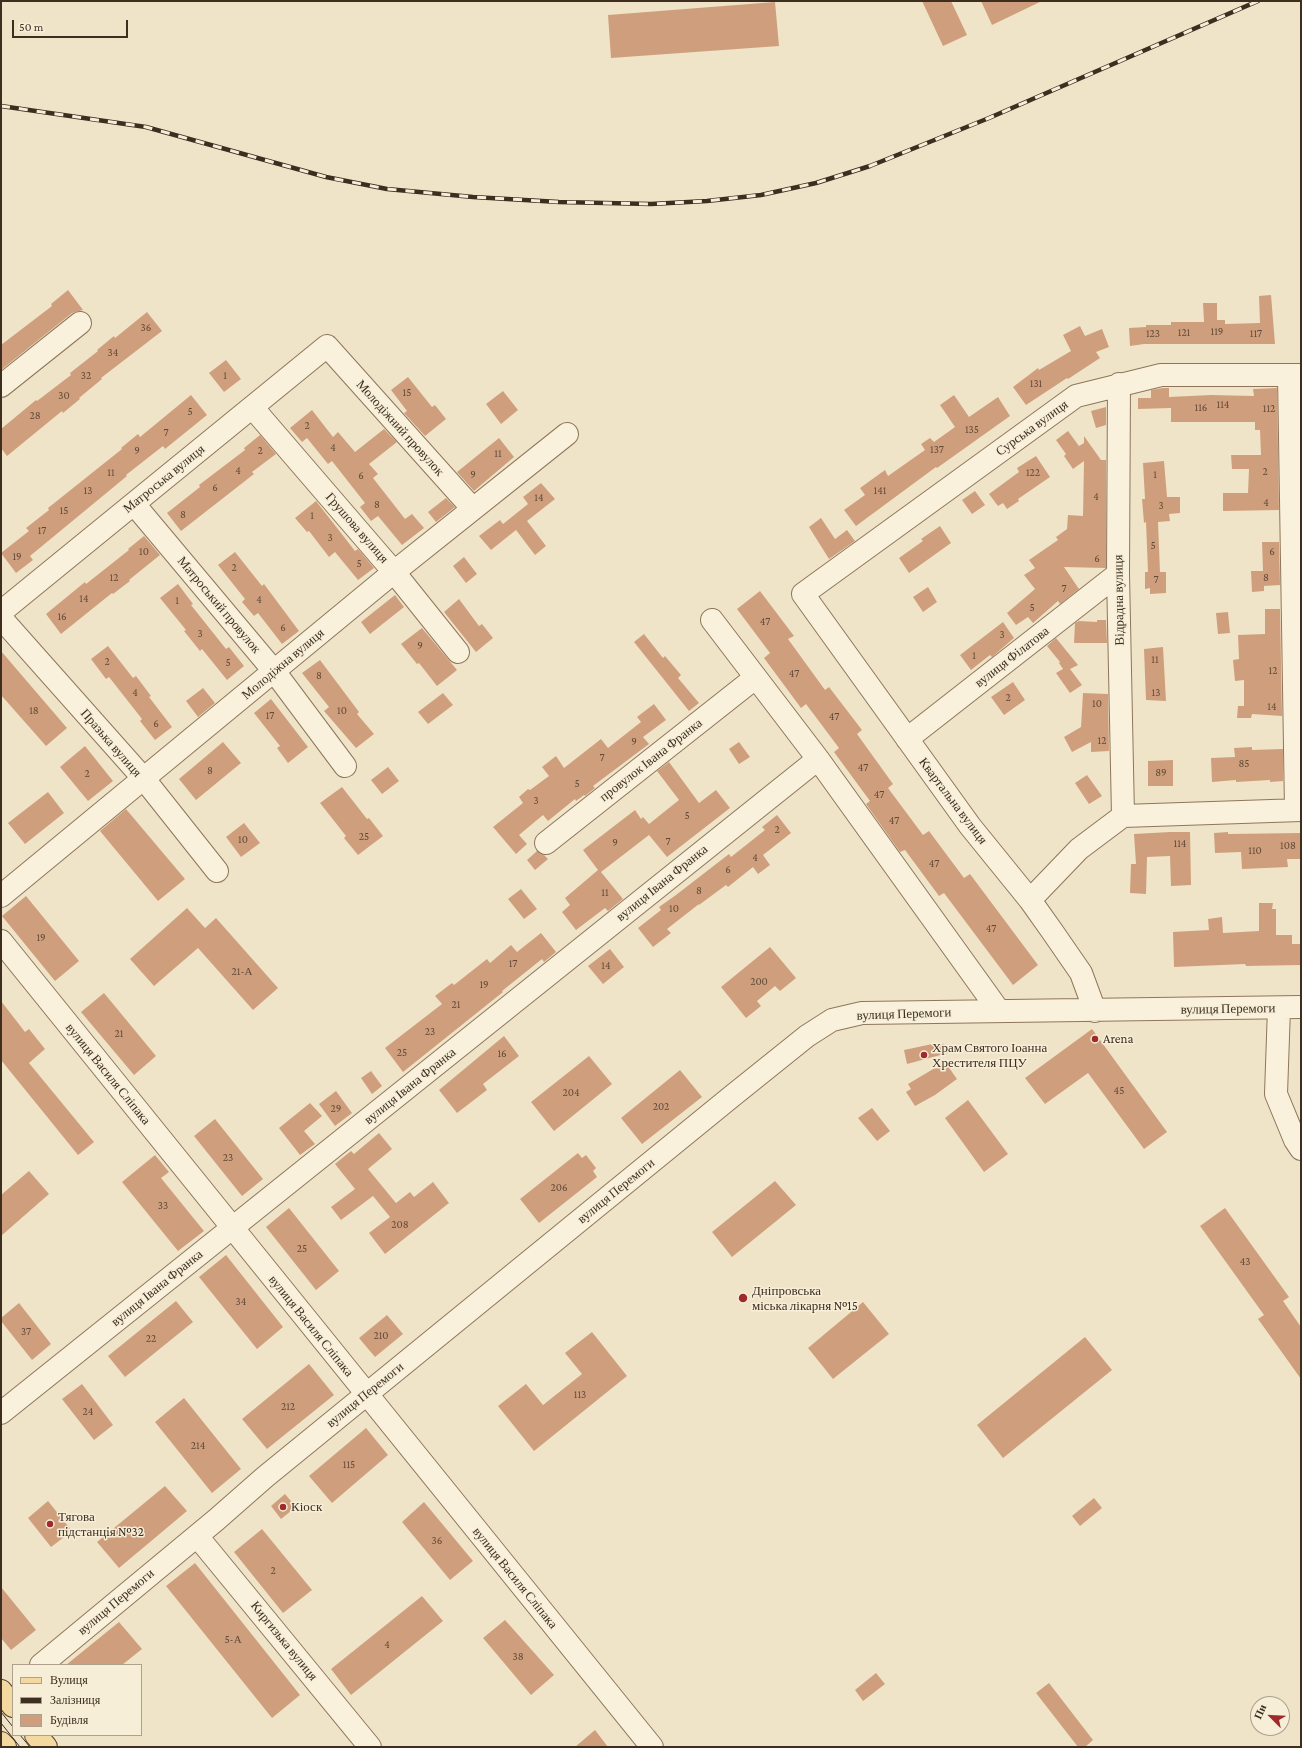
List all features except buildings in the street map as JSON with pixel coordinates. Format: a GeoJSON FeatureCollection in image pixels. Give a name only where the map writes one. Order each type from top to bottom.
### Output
{"type":"FeatureCollection","features":[{"type":"Feature","properties":{"kind":"main road"},"geometry":{"type":"LineString","coordinates":[[37,1736],[46,1747]]}},
{"type":"Feature","properties":{"kind":"main road"},"geometry":{"type":"LineString","coordinates":[[1,1742],[5,1747]]}},
{"type":"Feature","properties":{"kind":"street"},"geometry":{"type":"LineString","coordinates":[[1,386],[80,323]]}},
{"type":"Feature","properties":{"kind":"street","name":"Матроська вулиця"},"geometry":{"type":"LineString","coordinates":[[1,612],[327,346]]}},
{"type":"Feature","properties":{"kind":"street","name":"Молодіжний провулок"},"geometry":{"type":"LineString","coordinates":[[327,346],[473,510]]}},
{"type":"Feature","properties":{"kind":"street","name":"Сурська вулиця"},"geometry":{"type":"LineString","coordinates":[[803,594],[1076,396],[1119,384],[1161,375],[1295,375]]}},
{"type":"Feature","properties":{"kind":"street"},"geometry":{"type":"LineString","coordinates":[[1030,900],[1079,849],[1124,816],[1298,810],[1295,375]]}},
{"type":"Feature","properties":{"kind":"street","name":"Відрадна вулиця"},"geometry":{"type":"LineString","coordinates":[[1119,384],[1118,574],[1124,816]]}},
{"type":"Feature","properties":{"kind":"street","name":"Грушова вулиця"},"geometry":{"type":"LineString","coordinates":[[252,407],[394,572],[458,652]]}},
{"type":"Feature","properties":{"kind":"street","name":"Молодіжна вулиця"},"geometry":{"type":"LineString","coordinates":[[1,896],[144,780],[394,572],[567,434]]}},
{"type":"Feature","properties":{"kind":"street","name":"Матроський провулок"},"geometry":{"type":"LineString","coordinates":[[134,504],[274,671],[345,766]]}},
{"type":"Feature","properties":{"kind":"street","name":"вулиця Філатова"},"geometry":{"type":"LineString","coordinates":[[906,739],[1118,574]]}},
{"type":"Feature","properties":{"kind":"street","name":"Квартальна вулиця"},"geometry":{"type":"LineString","coordinates":[[803,594],[970,826],[1030,900],[1080,973],[1095,1011]]}},
{"type":"Feature","properties":{"kind":"street","name":"Празька вулиця"},"geometry":{"type":"LineString","coordinates":[[1,618],[144,780],[217,871]]}},
{"type":"Feature","properties":{"kind":"street"},"geometry":{"type":"LineString","coordinates":[[712,620],[818,759],[999,1011]]}},
{"type":"Feature","properties":{"kind":"street","name":"провулок Івана Франка"},"geometry":{"type":"LineString","coordinates":[[546,843],[755,678]]}},
{"type":"Feature","properties":{"kind":"street","name":"вулиця Івана Франка"},"geometry":{"type":"LineString","coordinates":[[1,1413],[818,759]]}},
{"type":"Feature","properties":{"kind":"street","name":"вулиця Василя Сліпака"},"geometry":{"type":"LineString","coordinates":[[1,942],[652,1747]]}},
{"type":"Feature","properties":{"kind":"street","name":"вулиця Перемоги"},"geometry":{"type":"LineString","coordinates":[[42,1664],[366,1394],[807,1036],[832,1020],[862,1013],[1301,1007]]}},
{"type":"Feature","properties":{"kind":"street"},"geometry":{"type":"LineString","coordinates":[[1279,1008],[1276,1094],[1295,1140],[1301,1149]]}},
{"type":"Feature","properties":{"kind":"street","name":"Киргизька вулиця"},"geometry":{"type":"LineString","coordinates":[[197,1536],[370,1747]]}},
{"type":"Feature","properties":{"kind":"tram line"},"geometry":{"type":"LineString","coordinates":[[1,1712],[12,1726]]}},
{"type":"Feature","properties":{"kind":"tram line"},"geometry":{"type":"LineString","coordinates":[[1,1723],[20,1747]]}},
{"type":"Feature","properties":{"kind":"tram line"},"geometry":{"type":"LineString","coordinates":[[21,1736],[30,1747]]}},
{"type":"Feature","properties":{"kind":"railway"},"geometry":{"type":"LineString","coordinates":[[1,106],[146,127],[326,177],[387,189],[473,197],[559,202],[651,204],[707,201],[761,195],[816,183],[870,166],[989,118],[1258,1]]}},
{"type":"Feature","properties":{"kind":"place","name":"Arena"},"geometry":{"type":"Point","coordinates":[1095,1039]}},
{"type":"Feature","properties":{"kind":"place","name":"Храм Святого Іоанна Хрестителя ПЦУ"},"geometry":{"type":"Point","coordinates":[924,1055]}},
{"type":"Feature","properties":{"kind":"place","name":"Дніпровська міська лікарня №15"},"geometry":{"type":"Point","coordinates":[743,1298]}},
{"type":"Feature","properties":{"kind":"place","name":"Кіоск"},"geometry":{"type":"Point","coordinates":[283,1507]}},
{"type":"Feature","properties":{"kind":"place","name":"Тягова пiдстанцiя №32"},"geometry":{"type":"Point","coordinates":[50,1524]}}]}
